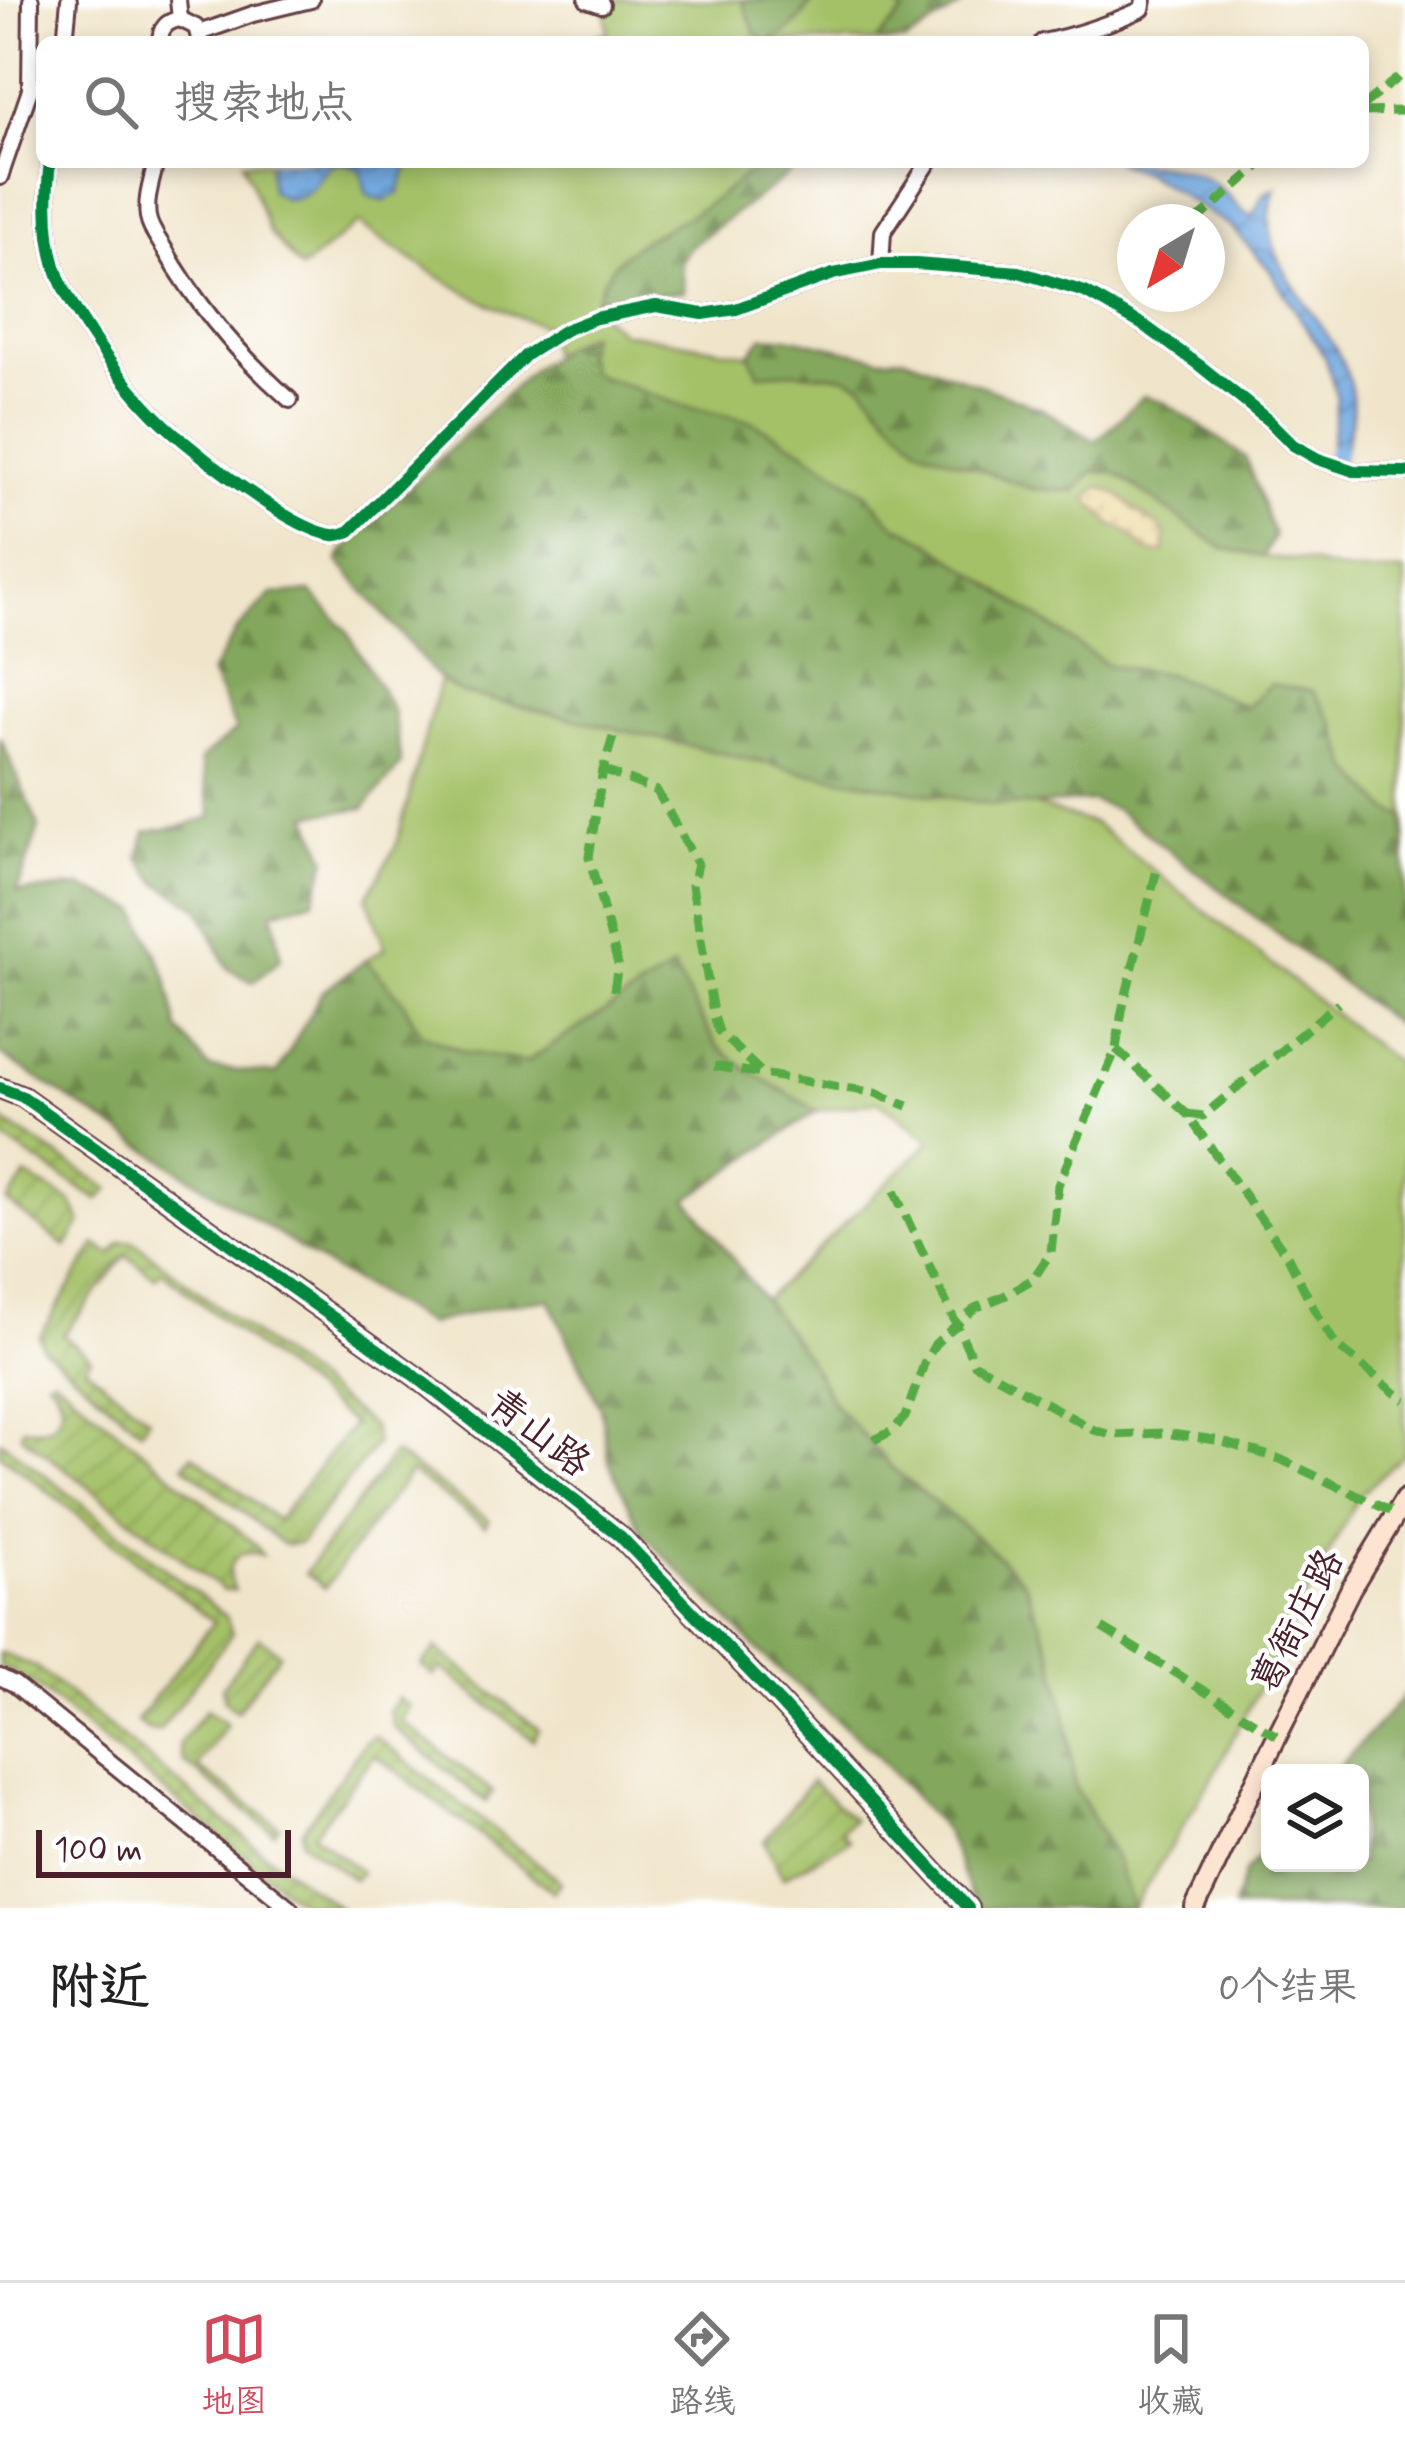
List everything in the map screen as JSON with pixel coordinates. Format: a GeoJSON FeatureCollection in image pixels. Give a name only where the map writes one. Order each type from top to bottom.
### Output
{"type":"FeatureCollection","features":[{"type":"Feature","properties":{"kind":"street"},"geometry":{"type":"LineString","coordinates":[[0,177],[30,90],[31,0]]}},
{"type":"Feature","properties":{"kind":"street"},"geometry":{"type":"LineString","coordinates":[[66,36],[69,0]]}},
{"type":"Feature","properties":{"kind":"street"},"geometry":{"type":"LineString","coordinates":[[178,0],[180,19]]}},
{"type":"Feature","properties":{"kind":"street"},"geometry":{"type":"LineString","coordinates":[[202,36],[254,14],[311,0]]}},
{"type":"Feature","properties":{"kind":"street"},"geometry":{"type":"LineString","coordinates":[[1071,36],[1142,9],[1144,0]]}},
{"type":"Feature","properties":{"kind":"street"},"geometry":{"type":"LineString","coordinates":[[161,36],[163,28],[180,19],[192,22],[199,36]]}},
{"type":"Feature","properties":{"kind":"street"},"geometry":{"type":"LineString","coordinates":[[49,168],[50,253],[64,289],[95,339],[151,411],[228,477],[304,526],[336,536],[350,530],[526,355],[565,331],[596,318],[656,305],[704,314],[736,309],[833,274],[881,265],[1018,272],[1085,292],[1181,352],[1293,445],[1354,471],[1405,472]]}},
{"type":"Feature","properties":{"kind":"street"},"geometry":{"type":"LineString","coordinates":[[155,168],[147,199],[149,223],[179,275],[251,366],[290,400]]}},
{"type":"Feature","properties":{"kind":"street"},"geometry":{"type":"LineString","coordinates":[[881,265],[883,232],[925,168]]}},
{"type":"Feature","properties":{"kind":"street","name":"青山路"},"geometry":{"type":"LineString","coordinates":[[0,1088],[23,1097],[415,1376],[620,1536],[968,1908]]}},
{"type":"Feature","properties":{"kind":"street","name":"葛衙庄路"},"geometry":{"type":"LineString","coordinates":[[1195,1908],[1351,1588],[1405,1499]]}},
{"type":"Feature","properties":{"kind":"street"},"geometry":{"type":"LineString","coordinates":[[0,1677],[290,1908]]}},
{"type":"Feature","properties":{"kind":"green space"},"geometry":{"type":"Polygon","coordinates":[[[604,0],[933,0],[900,36],[594,36],[608,32],[604,0]]]}},
{"type":"Feature","properties":{"kind":"green space"},"geometry":{"type":"Polygon","coordinates":[[[742,0],[814,0],[782,35],[755,33],[742,0]]]}},
{"type":"Feature","properties":{"kind":"green space"},"geometry":{"type":"Polygon","coordinates":[[[889,0],[970,0],[915,36],[882,36],[904,12],[889,0]]]}},
{"type":"Feature","properties":{"kind":"green space"},"geometry":{"type":"Polygon","coordinates":[[[245,168],[778,168],[596,299],[592,308],[622,332],[749,354],[782,354],[1085,450],[1263,557],[1348,572],[1405,572],[1405,855],[560,388],[544,326],[470,294],[358,223],[301,269],[269,232],[245,168]]]}},
{"type":"Feature","properties":{"kind":"green space"},"geometry":{"type":"Polygon","coordinates":[[[755,168],[798,168],[690,246],[680,262],[684,292],[596,299],[603,281],[623,256],[711,202],[755,168]]]}},
{"type":"Feature","properties":{"kind":"green space"},"geometry":{"type":"Polygon","coordinates":[[[589,334],[585,354],[591,373],[683,406],[751,421],[803,450],[865,492],[893,523],[926,540],[1107,665],[1166,674],[1246,707],[1270,684],[1313,691],[1335,725],[1350,768],[1388,810],[1405,817],[1405,1032],[1115,809],[1092,801],[990,804],[804,772],[462,693],[440,680],[338,561],[343,551],[533,369],[589,334]]]}},
{"type":"Feature","properties":{"kind":"green space"},"geometry":{"type":"Polygon","coordinates":[[[763,336],[880,358],[905,357],[1041,408],[1095,441],[1144,396],[1166,403],[1245,457],[1274,536],[1263,557],[1222,548],[1114,472],[1092,472],[1075,491],[1032,489],[919,447],[863,385],[844,376],[759,374],[749,354],[763,336]]]}},
{"type":"Feature","properties":{"kind":"green space"},"geometry":{"type":"Polygon","coordinates":[[[311,592],[346,630],[393,710],[401,764],[364,808],[308,815],[327,859],[314,900],[273,912],[281,959],[253,982],[228,969],[199,908],[158,883],[139,858],[146,832],[212,817],[200,760],[236,730],[211,673],[237,630],[272,594],[311,592]]]}},
{"type":"Feature","properties":{"kind":"green space"},"geometry":{"type":"Polygon","coordinates":[[[440,680],[462,693],[804,772],[990,804],[1034,805],[1095,824],[1405,1070],[1405,1453],[1358,1497],[1214,1775],[1133,1908],[1116,1860],[1075,1787],[1065,1709],[1051,1650],[1024,1582],[894,1470],[834,1404],[764,1300],[931,1141],[879,1101],[817,1111],[745,1068],[717,1046],[673,968],[526,1062],[464,1052],[420,1034],[402,1000],[366,960],[385,948],[367,897],[396,846],[440,680]]]}},
{"type":"Feature","properties":{"kind":"green space"},"geometry":{"type":"Polygon","coordinates":[[[0,737],[39,827],[17,892],[82,887],[137,910],[166,975],[178,1029],[209,1068],[277,1074],[322,992],[366,960],[402,1000],[421,1034],[464,1052],[526,1062],[673,968],[717,1046],[817,1111],[688,1199],[808,1359],[834,1404],[894,1470],[1024,1582],[1051,1650],[1065,1709],[1075,1787],[1116,1860],[1133,1908],[979,1908],[946,1832],[872,1750],[770,1662],[643,1534],[609,1462],[600,1407],[549,1299],[427,1324],[330,1268],[0,1054],[0,737]]]}},
{"type":"Feature","properties":{"kind":"green space"},"geometry":{"type":"Polygon","coordinates":[[[0,1119],[110,1189],[98,1200],[0,1137],[0,1119]]]}},
{"type":"Feature","properties":{"kind":"green space"},"geometry":{"type":"Polygon","coordinates":[[[26,1176],[72,1202],[81,1222],[66,1247],[7,1202],[26,1176]]]}},
{"type":"Feature","properties":{"kind":"green space"},"geometry":{"type":"Polygon","coordinates":[[[133,1241],[372,1426],[376,1444],[300,1543],[284,1545],[184,1465],[193,1454],[277,1520],[353,1424],[161,1271],[155,1278],[126,1255],[63,1335],[91,1358],[85,1367],[149,1418],[141,1430],[43,1348],[39,1337],[96,1244],[111,1255],[121,1242],[133,1241]]]}},
{"type":"Feature","properties":{"kind":"green space"},"geometry":{"type":"Polygon","coordinates":[[[53,1377],[256,1545],[262,1555],[245,1553],[230,1566],[235,1590],[224,1591],[21,1435],[23,1427],[45,1428],[59,1416],[60,1399],[47,1380],[53,1377]]]}},
{"type":"Feature","properties":{"kind":"green space"},"geometry":{"type":"Polygon","coordinates":[[[0,1440],[226,1616],[232,1634],[159,1731],[136,1721],[214,1622],[0,1454],[0,1440]]]}},
{"type":"Feature","properties":{"kind":"green space"},"geometry":{"type":"Polygon","coordinates":[[[394,1453],[489,1520],[485,1526],[410,1472],[325,1588],[305,1573],[394,1453]]]}},
{"type":"Feature","properties":{"kind":"green space"},"geometry":{"type":"Polygon","coordinates":[[[259,1637],[280,1653],[237,1711],[225,1701],[222,1687],[259,1637]]]}},
{"type":"Feature","properties":{"kind":"green space"},"geometry":{"type":"Polygon","coordinates":[[[436,1648],[539,1730],[533,1740],[441,1668],[434,1676],[421,1666],[436,1648]]]}},
{"type":"Feature","properties":{"kind":"green space"},"geometry":{"type":"Polygon","coordinates":[[[0,1653],[36,1667],[261,1851],[340,1908],[307,1908],[36,1686],[0,1666],[0,1653]]]}},
{"type":"Feature","properties":{"kind":"green space"},"geometry":{"type":"Polygon","coordinates":[[[1405,1695],[1405,1908],[1233,1908],[1244,1873],[1261,1854],[1261,1872],[1369,1872],[1369,1764],[1342,1764],[1405,1695]]]}},
{"type":"Feature","properties":{"kind":"green space"},"geometry":{"type":"Polygon","coordinates":[[[398,1698],[410,1707],[401,1720],[493,1792],[486,1802],[393,1727],[389,1711],[398,1698]]]}},
{"type":"Feature","properties":{"kind":"green space"},"geometry":{"type":"Polygon","coordinates":[[[206,1709],[227,1724],[197,1767],[279,1826],[274,1833],[183,1762],[179,1744],[206,1709]]]}},
{"type":"Feature","properties":{"kind":"green space"},"geometry":{"type":"Polygon","coordinates":[[[375,1736],[561,1882],[553,1892],[375,1755],[313,1834],[361,1872],[354,1880],[302,1842],[302,1830],[366,1741],[375,1736]]]}},
{"type":"Feature","properties":{"kind":"green space"},"geometry":{"type":"Polygon","coordinates":[[[811,1781],[853,1819],[841,1831],[849,1840],[783,1878],[764,1841],[811,1781]]]}},
{"type":"Feature","properties":{"kind":"sand"},"geometry":{"type":"Polygon","coordinates":[[[1099,487],[1118,495],[1162,530],[1165,552],[1146,551],[1127,532],[1110,524],[1087,498],[1099,487]]]}},
{"type":"Feature","properties":{"kind":"water"},"geometry":{"type":"Polygon","coordinates":[[[269,168],[328,168],[312,188],[297,197],[285,199],[271,190],[269,168]]]}},
{"type":"Feature","properties":{"kind":"water"},"geometry":{"type":"Polygon","coordinates":[[[356,168],[407,168],[399,193],[384,201],[367,195],[361,170],[356,168]]]}},
{"type":"Feature","properties":{"kind":"water"},"geometry":{"type":"Polygon","coordinates":[[[1131,168],[1176,168],[1198,175],[1252,217],[1265,193],[1276,188],[1270,216],[1273,242],[1297,292],[1343,363],[1351,389],[1351,421],[1343,453],[1330,449],[1337,399],[1326,359],[1269,269],[1225,224],[1225,204],[1194,204],[1131,168]]]}},
{"type":"Feature","properties":{"kind":"waterway"},"geometry":{"type":"LineString","coordinates":[[1335,457],[1337,451]]}},
{"type":"Feature","properties":{"kind":"marked path"},"geometry":{"type":"LineString","coordinates":[[1369,100],[1405,72]]}},
{"type":"Feature","properties":{"kind":"marked path"},"geometry":{"type":"LineString","coordinates":[[1369,112],[1405,111]]}},
{"type":"Feature","properties":{"kind":"marked path"},"geometry":{"type":"LineString","coordinates":[[1216,204],[1257,168]]}},
{"type":"Feature","properties":{"kind":"marked path"},"geometry":{"type":"LineString","coordinates":[[613,737],[589,857],[618,964],[613,997]]}},
{"type":"Feature","properties":{"kind":"marked path"},"geometry":{"type":"LineString","coordinates":[[603,770],[657,791],[697,864],[692,885],[713,1013],[719,1032],[763,1074]]}},
{"type":"Feature","properties":{"kind":"marked path"},"geometry":{"type":"LineString","coordinates":[[874,1440],[905,1417],[935,1344],[975,1308],[1033,1279],[1051,1252],[1058,1185],[1116,1049],[1158,865]]}},
{"type":"Feature","properties":{"kind":"marked path"},"geometry":{"type":"LineString","coordinates":[[1187,1114],[1203,1116],[1338,1003]]}},
{"type":"Feature","properties":{"kind":"marked path"},"geometry":{"type":"LineString","coordinates":[[1116,1049],[1187,1114],[1288,1257],[1335,1344],[1405,1401]]}},
{"type":"Feature","properties":{"kind":"marked path"},"geometry":{"type":"LineString","coordinates":[[714,1066],[876,1093],[908,1106]]}},
{"type":"Feature","properties":{"kind":"marked path"},"geometry":{"type":"LineString","coordinates":[[894,1191],[975,1364],[1094,1430],[1216,1440],[1280,1459],[1394,1513]]}},
{"type":"Feature","properties":{"kind":"marked path"},"geometry":{"type":"LineString","coordinates":[[1102,1628],[1277,1736]]}},
{"type":"Feature","properties":{"kind":"cycle path"},"geometry":{"type":"LineString","coordinates":[[49,168],[48,227],[53,259],[64,289],[115,368],[139,398],[210,463],[291,518],[333,535],[350,531],[526,355],[565,330],[596,318],[656,306],[703,314],[736,309],[833,274],[881,264],[1019,272],[1085,292],[1145,326],[1199,365],[1293,445],[1354,471],[1405,472]]}},
{"type":"Feature","properties":{"kind":"cycle path"},"geometry":{"type":"LineString","coordinates":[[0,1088],[23,1097],[415,1376],[620,1536],[968,1908]]}}]}
